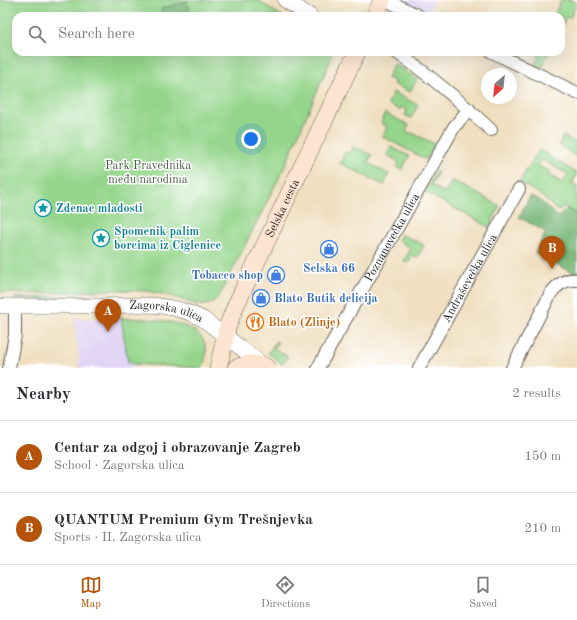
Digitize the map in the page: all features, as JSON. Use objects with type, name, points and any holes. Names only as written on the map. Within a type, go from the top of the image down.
[{"type":"main road","points":[[377,12],[382,0]]},
{"type":"main road","name":"Selska cesta","points":[[218,368],[230,318],[355,56]]},
{"type":"main road","points":[[236,368],[252,363],[267,367]]},
{"type":"street","points":[[284,0],[304,12]]},
{"type":"street","points":[[386,0],[411,12]]},
{"type":"street","points":[[402,56],[433,78],[491,130]]},
{"type":"street","points":[[500,56],[577,93]]},
{"type":"street","name":"Poznanovečka ulica","points":[[318,368],[454,127],[469,109]]},
{"type":"street","name":"Andraševečka ulica","points":[[419,368],[519,189]]},
{"type":"street","points":[[512,368],[554,289],[557,285],[568,280],[577,280]]},
{"type":"street","name":"Zagorska ulica","points":[[0,306],[158,305],[172,307],[193,314],[212,324],[267,367]]},
{"type":"street","points":[[9,368],[15,335],[15,306]]},
{"type":"shaded area","points":[[401,0],[434,0],[428,12],[418,12],[407,8],[402,4]]},
{"type":"shaded area","points":[[140,318],[140,364],[134,365],[134,368],[79,368],[78,346],[74,319]]},
{"type":"green space","name":"Park Pravednika među narodima","points":[[0,0],[257,0],[276,12],[12,12],[12,56],[332,56],[285,166],[221,293],[214,301],[205,305],[198,305],[167,295],[147,291],[117,290],[22,294],[0,292]]},
{"type":"green space","points":[[561,0],[570,0],[577,3],[570,18],[566,17],[565,19],[565,12],[556,12]]},
{"type":"green space","points":[[187,1],[190,12],[162,12],[161,9]]},
{"type":"green space","points":[[539,56],[547,56],[541,70],[534,67]]},
{"type":"green space","points":[[394,64],[417,79],[410,92],[393,84],[394,81],[387,78]]},
{"type":"green space","points":[[393,92],[418,105],[411,118],[405,115],[407,110],[402,107],[400,110],[388,104]]},
{"type":"green space","points":[[385,113],[409,125],[406,132],[414,134],[435,144],[427,160],[383,137],[387,127],[381,123]]},
{"type":"green space","points":[[563,136],[577,143],[577,157],[559,145]]},
{"type":"green space","points":[[353,147],[372,155],[368,163],[389,174],[384,185],[340,163],[345,152],[350,153]]},
{"type":"green space","points":[[391,147],[409,156],[402,170],[397,167],[399,162],[387,155]]},
{"type":"green space","points":[[539,150],[577,173],[572,184],[577,186],[577,214],[563,206],[558,211],[538,193],[519,182]],"holes":[[[541,159],[568,174],[563,183],[548,175],[550,172],[537,165]]]},
{"type":"green space","points":[[436,171],[438,172],[431,185],[445,193],[452,180],[500,206],[489,227],[425,192]]},
{"type":"green space","points":[[530,196],[538,199],[558,217],[567,209],[577,214],[577,275],[535,253],[546,232],[519,217]]},
{"type":"green space","points":[[401,234],[424,245],[417,258],[412,255],[408,263],[404,261],[411,248],[398,240]]},
{"type":"green space","points":[[90,296],[70,301],[14,299],[14,298]]},
{"type":"green space","points":[[121,318],[171,322],[195,331],[202,339],[206,349],[203,368],[134,364],[128,362]]},
{"type":"green space","points":[[276,341],[278,342],[274,348],[288,357],[282,364],[268,353]]},
{"type":"place","name":"Zdenac mladosti","points":[[43,208]]},
{"type":"place","name":"Spomenik palim borcima iz Ciglenice","points":[[101,238]]},
{"type":"place","name":"Selska 66","points":[[329,249]]},
{"type":"place","name":"QUANTUM Premium Gym Trešnjevka","points":[[552,269]]},
{"type":"place","name":"Tobacco shop","points":[[276,275]]},
{"type":"place","name":"Blato Butik delicija","points":[[261,298]]},
{"type":"place","name":"Blato (Zlinje)","points":[[255,322]]},
{"type":"place","name":"Centar za odgoj i obrazovanje Zagreb","points":[[108,332]]}]
